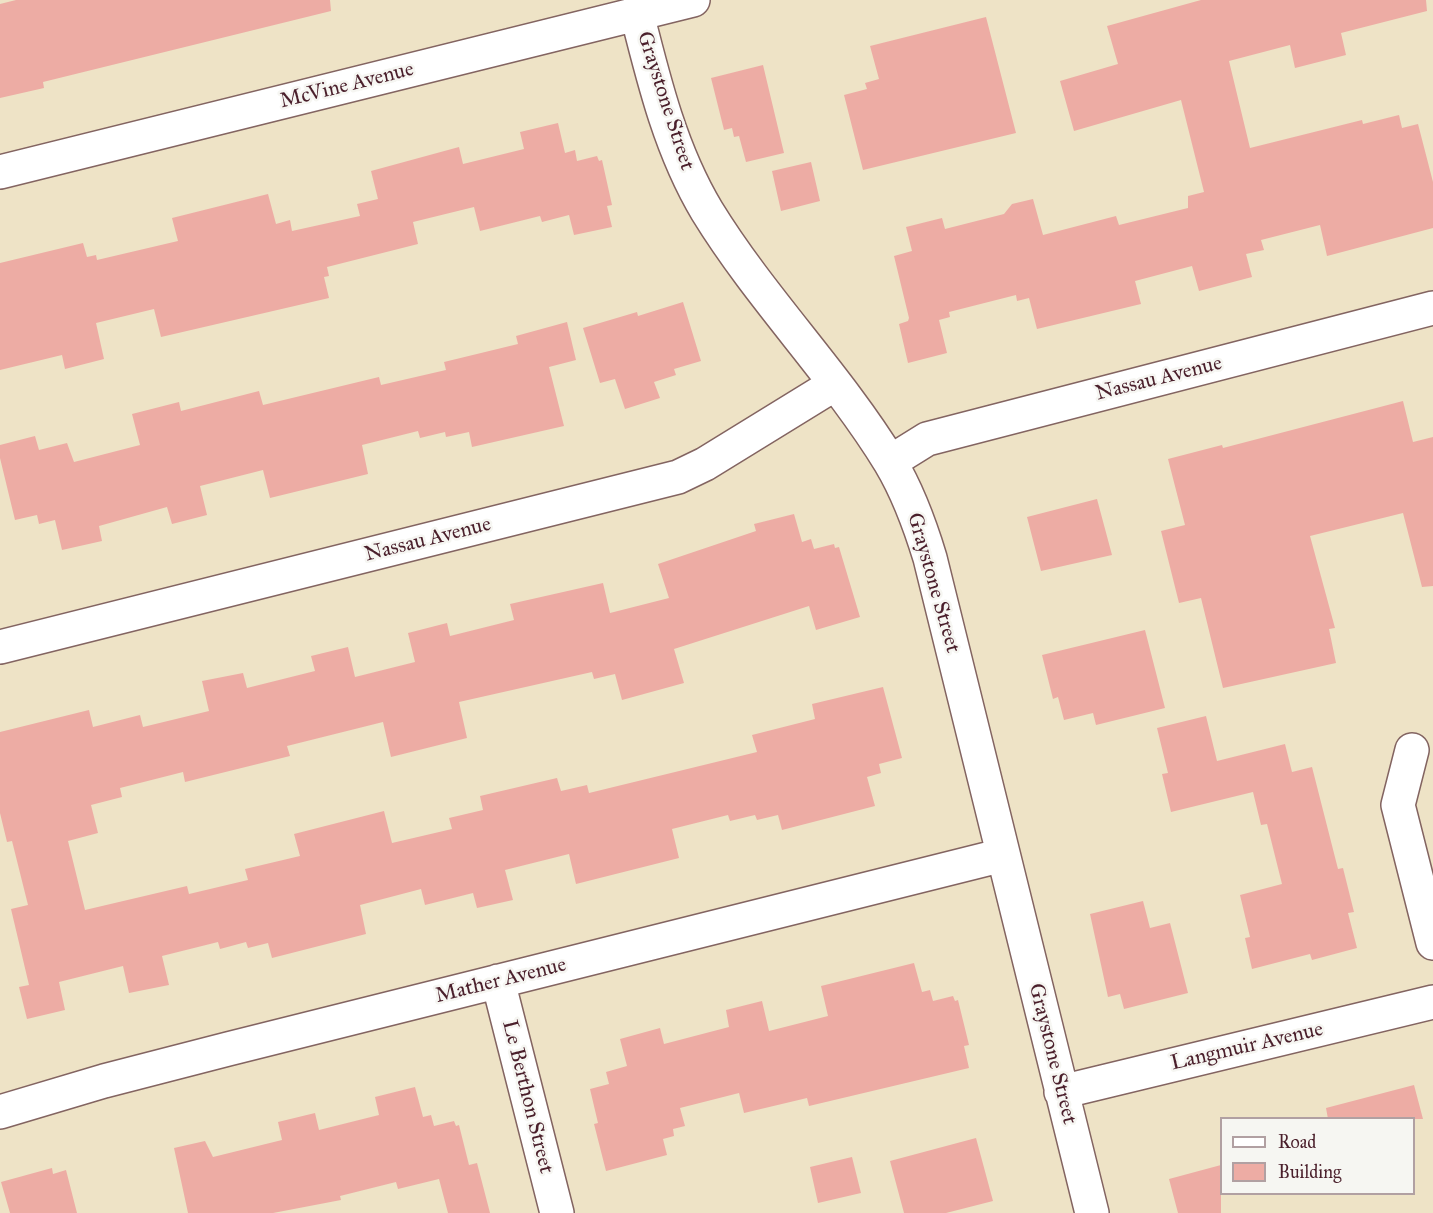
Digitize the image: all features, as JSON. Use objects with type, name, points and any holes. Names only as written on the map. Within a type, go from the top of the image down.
[{"type":"street","name":"McVine Avenue","points":[[0,172],[693,0]]},
{"type":"street","name":"Graystone Street","points":[[637,14],[672,138],[694,189],[729,243],[835,384],[890,462],[906,493],[930,558],[1092,1213]]},
{"type":"street","name":"Nassau Avenue","points":[[890,462],[927,439],[1433,308]]},
{"type":"street","name":"Nassau Avenue","points":[[0,647],[678,477],[705,464],[835,384]]},
{"type":"street","points":[[1412,750],[1398,805],[1433,943]]},
{"type":"street","name":"Mather Avenue","points":[[0,1112],[104,1081],[1003,855]]},
{"type":"street","name":"Le Berthon Street","points":[[498,981],[557,1213]]},
{"type":"street","name":"Langmuir Avenue","points":[[1061,1092],[1433,1002]]},
{"type":"building","points":[[16,0],[330,0],[331,11],[43,82],[44,88],[0,98],[0,4]]},
{"type":"building","points":[[1201,0],[1426,0],[1427,11],[1341,33],[1346,55],[1295,68],[1290,45],[1229,61],[1250,148],[1362,120],[1363,124],[1399,115],[1402,128],[1418,124],[1433,182],[1433,228],[1327,256],[1320,225],[1261,240],[1264,250],[1246,254],[1252,277],[1199,291],[1192,266],[1135,281],[1141,304],[1037,329],[1029,298],[1017,301],[1016,295],[949,312],[950,317],[939,320],[947,353],[908,363],[899,324],[908,321],[909,318],[894,256],[912,251],[906,227],[942,218],[945,229],[1004,214],[1012,204],[1033,199],[1043,235],[1116,216],[1119,225],[1188,208],[1188,196],[1204,192],[1181,100],[1074,131],[1060,81],[1118,64],[1107,26]]},
{"type":"building","points":[[986,17],[1016,133],[863,170],[844,95],[867,89],[865,83],[879,79],[870,46]]},
{"type":"building","points":[[763,65],[784,153],[746,162],[739,136],[734,137],[732,128],[724,130],[711,78]]},
{"type":"building","points":[[558,123],[565,153],[575,150],[577,161],[597,156],[599,161],[602,160],[612,205],[607,206],[612,227],[574,235],[569,215],[542,222],[540,216],[480,231],[474,207],[413,222],[418,244],[327,267],[329,276],[324,277],[329,298],[161,337],[154,309],[96,323],[104,359],[65,369],[62,355],[0,370],[0,263],[83,243],[87,257],[96,255],[97,260],[178,241],[172,218],[268,194],[276,224],[290,220],[292,231],[360,216],[357,204],[378,199],[371,171],[459,147],[463,164],[524,149],[520,132]]},
{"type":"building","points":[[811,162],[820,201],[781,211],[772,171]]},
{"type":"building","points":[[683,302],[701,361],[674,369],[676,375],[654,382],[660,398],[625,409],[615,379],[600,383],[583,328],[637,312],[638,316]]},
{"type":"building","points":[[567,322],[576,360],[549,367],[564,426],[472,447],[469,432],[446,437],[445,432],[420,438],[418,431],[362,445],[368,474],[270,498],[263,470],[200,486],[207,515],[172,524],[167,507],[99,526],[102,541],[62,550],[55,520],[39,524],[37,515],[15,520],[0,458],[0,445],[35,436],[39,450],[67,443],[74,462],[140,445],[132,414],[179,402],[181,411],[259,391],[263,405],[379,377],[381,385],[446,370],[444,362],[518,344],[516,336]]},
{"type":"building","points":[[1403,401],[1413,442],[1433,437],[1433,586],[1422,587],[1403,513],[1310,536],[1335,628],[1329,629],[1336,663],[1223,688],[1201,598],[1179,603],[1161,531],[1185,525],[1168,459],[1222,445],[1223,448]]},
{"type":"building","points":[[1097,499],[1112,555],[1041,571],[1027,517]]},
{"type":"building","points":[[794,514],[802,542],[811,539],[814,549],[834,544],[835,548],[839,547],[860,617],[816,630],[809,606],[674,649],[684,683],[622,700],[615,674],[594,679],[592,672],[459,702],[467,738],[391,757],[383,722],[287,746],[290,756],[185,782],[183,772],[120,788],[122,797],[91,805],[98,833],[68,841],[85,910],[187,886],[189,894],[248,880],[245,869],[300,856],[294,834],[384,811],[392,843],[452,829],[449,818],[483,810],[480,796],[557,778],[561,791],[587,785],[589,793],[757,752],[752,735],[815,719],[812,704],[883,687],[902,758],[879,764],[881,773],[867,777],[875,806],[782,830],[778,815],[757,820],[755,815],[730,821],[728,815],[672,829],[679,858],[576,884],[569,854],[505,870],[513,900],[477,908],[473,893],[425,905],[421,889],[360,905],[366,934],[272,958],[268,943],[248,948],[246,942],[220,949],[218,942],[162,956],[169,985],[129,993],[123,966],[59,982],[65,1010],[27,1019],[19,987],[29,985],[11,909],[28,905],[12,841],[7,842],[0,813],[0,732],[89,710],[93,727],[140,715],[143,727],[209,711],[202,681],[243,673],[247,688],[315,671],[311,656],[348,647],[355,677],[415,662],[408,633],[447,623],[450,636],[514,620],[510,604],[603,583],[610,613],[669,598],[658,564],[756,531],[754,524]]},
{"type":"building","points":[[1145,630],[1165,708],[1096,725],[1093,713],[1064,720],[1058,697],[1053,699],[1042,655]]},
{"type":"building","points":[[1206,716],[1217,761],[1285,744],[1292,772],[1312,767],[1338,869],[1343,868],[1354,912],[1348,913],[1357,948],[1312,960],[1310,954],[1252,969],[1245,938],[1250,937],[1240,895],[1282,884],[1267,824],[1261,825],[1253,792],[1171,812],[1162,774],[1168,773],[1157,728]]},
{"type":"building","points":[[1143,901],[1150,928],[1170,923],[1188,993],[1124,1009],[1120,994],[1108,997],[1090,914]]},
{"type":"building","points":[[914,963],[922,992],[930,990],[933,1001],[953,996],[955,1001],[958,1000],[969,1045],[964,1046],[969,1068],[809,1106],[807,1098],[744,1113],[739,1093],[680,1108],[685,1126],[673,1129],[674,1136],[663,1139],[667,1155],[606,1171],[594,1124],[598,1123],[590,1089],[609,1084],[606,1072],[627,1066],[620,1039],[660,1028],[664,1044],[729,1027],[726,1010],[762,1001],[769,1031],[828,1016],[821,986]]},
{"type":"building","points":[[1414,1085],[1423,1119],[1415,1119],[1415,1117],[1328,1117],[1326,1108]]},
{"type":"building","points":[[415,1087],[423,1117],[431,1115],[434,1126],[454,1121],[456,1126],[459,1125],[469,1165],[477,1163],[490,1213],[448,1213],[439,1179],[398,1189],[396,1182],[340,1196],[341,1200],[273,1213],[188,1213],[174,1148],[205,1141],[213,1157],[282,1140],[278,1122],[315,1113],[319,1130],[379,1115],[375,1097]]},
{"type":"building","points":[[976,1138],[993,1201],[946,1213],[904,1213],[890,1161]]},
{"type":"building","points":[[852,1157],[861,1193],[818,1203],[810,1167]]},
{"type":"building","points":[[1220,1165],[1221,1213],[1178,1213],[1169,1179]]},
{"type":"building","points":[[52,1168],[53,1174],[66,1170],[77,1213],[10,1213],[1,1182]]}]
